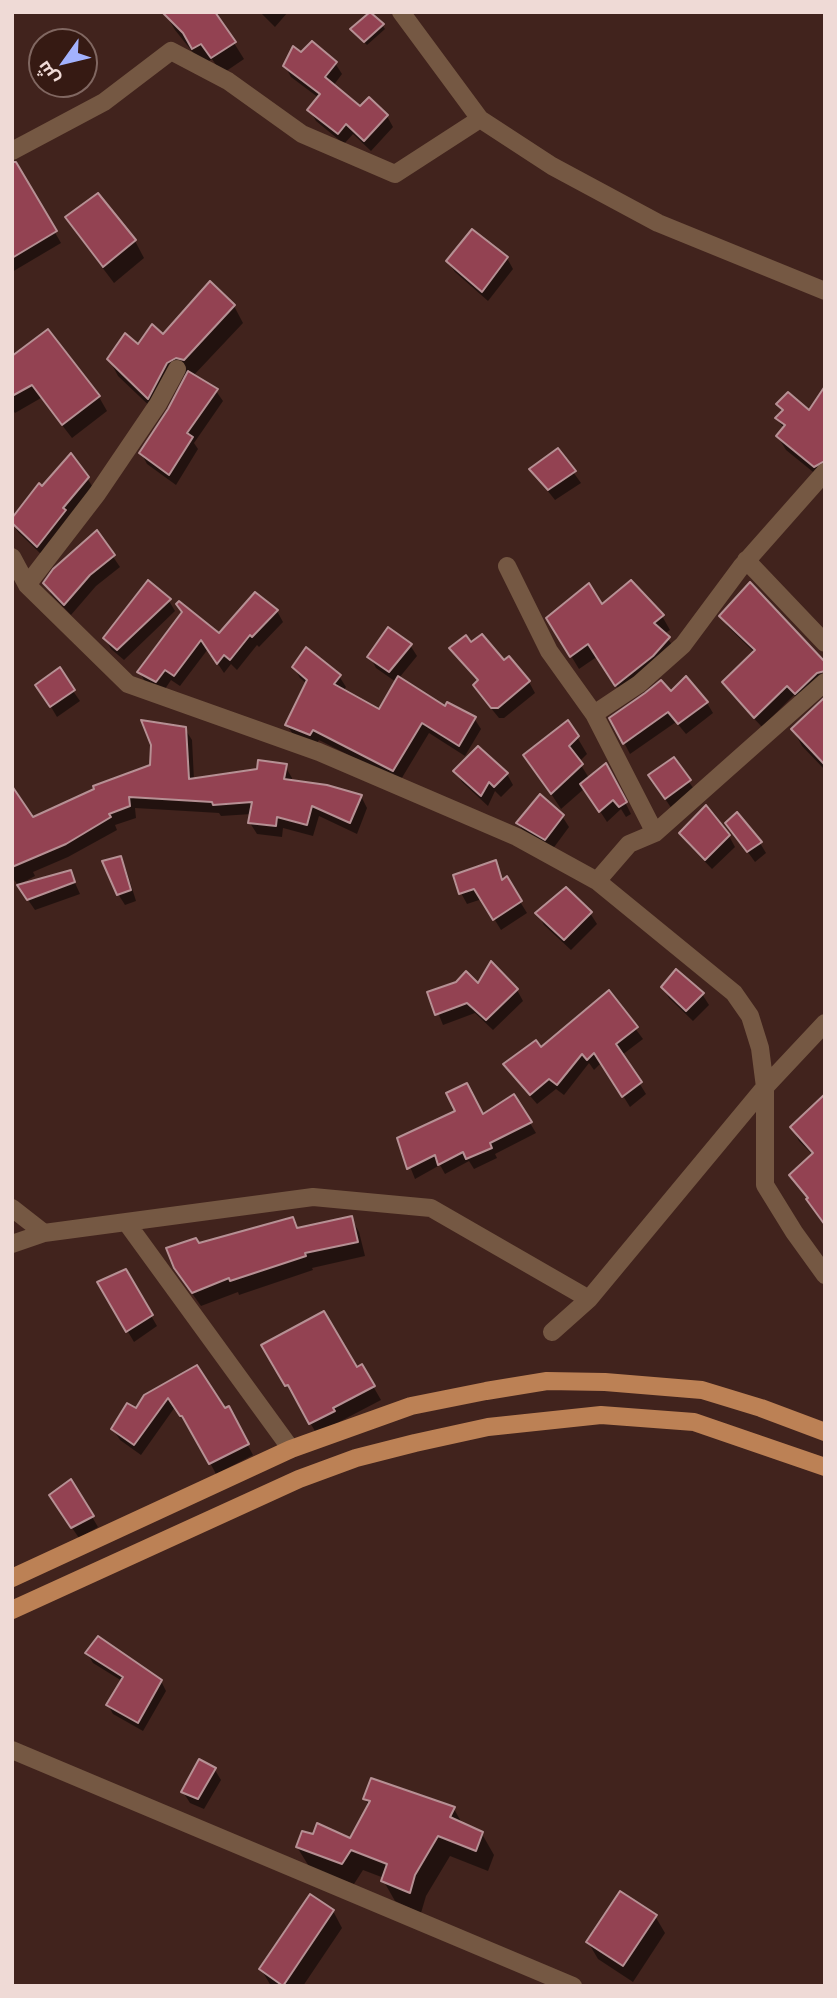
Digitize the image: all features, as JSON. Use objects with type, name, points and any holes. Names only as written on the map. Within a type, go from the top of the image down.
[{"type":"main road","points":[[12,1578],[291,1449],[411,1406],[547,1381],[605,1382],[702,1391],[761,1408],[825,1432]]},
{"type":"main road","points":[[12,1610],[299,1479],[356,1458],[488,1427],[601,1415],[694,1422],[825,1467]]},
{"type":"street","points":[[401,12],[480,119],[552,166],[658,223],[825,291]]},
{"type":"street","points":[[12,151],[104,102],[170,51],[228,81],[302,134],[395,174],[480,119]]},
{"type":"street","points":[[27,585],[97,494],[158,404],[177,369]]},
{"type":"street","points":[[594,714],[639,684],[683,645],[747,561],[825,472]]},
{"type":"street","points":[[12,557],[27,585],[128,684],[319,752],[517,837],[597,881],[734,993],[750,1016],[760,1048],[765,1087],[765,1185],[825,1275]]},
{"type":"street","points":[[747,561],[825,643]]},
{"type":"street","points":[[507,566],[549,651],[594,714],[655,833]]},
{"type":"street","points":[[597,881],[629,844],[655,833],[825,682]]},
{"type":"street","points":[[552,1332],[589,1299],[765,1087],[825,1023]]},
{"type":"street","points":[[12,1244],[44,1233],[313,1197],[431,1208],[589,1299]]},
{"type":"street","points":[[12,1208],[44,1233]]},
{"type":"street","points":[[126,1223],[291,1449]]},
{"type":"street","points":[[12,1750],[573,1986]]},
{"type":"building","points":[[162,12],[215,12],[236,42],[211,58],[201,44],[192,49],[183,33]]},
{"type":"building","points":[[370,12],[384,24],[364,42],[350,29]]},
{"type":"building","points":[[312,41],[337,62],[325,77],[360,106],[369,97],[388,115],[364,141],[346,124],[338,134],[307,110],[320,94],[283,66],[293,46],[301,52]]},
{"type":"building","points":[[12,162],[16,162],[57,231],[12,258]]},
{"type":"building","points":[[98,193],[136,240],[103,267],[65,217]]},
{"type":"building","points":[[472,229],[508,257],[482,292],[446,261]]},
{"type":"building","points":[[210,281],[235,305],[184,360],[176,358],[167,363],[148,399],[107,359],[125,333],[138,344],[152,324],[163,334]]},
{"type":"building","points":[[48,329],[100,396],[62,425],[32,385],[12,396],[12,356]]},
{"type":"building","points":[[188,371],[218,389],[187,433],[193,437],[169,475],[139,453],[168,409]]},
{"type":"building","points":[[825,386],[825,461],[814,467],[776,436],[785,425],[775,418],[783,410],[776,404],[788,392],[809,410]]},
{"type":"building","points":[[558,448],[576,471],[548,490],[529,469]]},
{"type":"building","points":[[71,453],[89,477],[63,508],[66,510],[37,547],[12,523],[12,518],[39,483],[42,486]]},
{"type":"building","points":[[97,530],[115,555],[90,575],[64,605],[43,583],[53,569]]},
{"type":"building","points":[[148,580],[171,599],[117,650],[103,638]]},
{"type":"building","points":[[631,580],[664,615],[654,623],[670,637],[653,656],[615,686],[588,644],[570,657],[546,618],[589,583],[602,604]]},
{"type":"building","points":[[750,582],[825,662],[825,671],[817,673],[795,694],[787,686],[754,718],[722,682],[755,650],[719,616]]},
{"type":"building","points":[[255,592],[278,610],[252,637],[250,635],[230,660],[224,655],[217,664],[201,640],[174,676],[165,670],[156,682],[137,672],[182,612],[176,604],[179,601],[219,633]]},
{"type":"building","points":[[388,627],[412,644],[389,672],[367,657]]},
{"type":"building","points":[[482,634],[504,660],[509,656],[530,681],[498,708],[491,708],[473,685],[478,680],[449,648],[466,635],[471,642]]},
{"type":"building","points":[[306,647],[341,675],[334,684],[379,709],[398,676],[445,706],[447,702],[476,717],[459,746],[422,723],[393,771],[313,730],[310,735],[285,725],[307,680],[292,667]]},
{"type":"building","points":[[60,667],[75,690],[50,707],[35,685]]},
{"type":"building","points":[[686,676],[708,702],[678,724],[668,712],[623,744],[609,718],[661,680],[671,691]]},
{"type":"building","points":[[825,697],[825,765],[791,729]]},
{"type":"building","points":[[141,720],[186,727],[189,779],[257,769],[258,760],[287,764],[284,779],[327,785],[362,795],[350,823],[312,806],[307,825],[277,817],[276,826],[248,823],[252,802],[213,805],[212,802],[129,797],[130,806],[109,814],[111,817],[66,844],[12,867],[12,786],[33,817],[94,789],[93,786],[150,765],[151,745]]},
{"type":"building","points":[[568,720],[579,736],[569,746],[583,764],[551,794],[523,755]]},
{"type":"building","points":[[478,746],[508,773],[494,787],[489,782],[481,796],[453,771]]},
{"type":"building","points":[[674,757],[691,780],[665,799],[648,775]]},
{"type":"building","points":[[606,763],[627,802],[619,807],[613,800],[599,812],[580,784]]},
{"type":"building","points":[[540,794],[564,815],[545,840],[516,823]]},
{"type":"building","points":[[706,805],[730,835],[705,860],[679,833]]},
{"type":"building","points":[[737,812],[762,842],[747,852],[725,823]]},
{"type":"building","points":[[121,856],[131,890],[117,895],[102,861]]},
{"type":"building","points":[[496,860],[502,880],[507,876],[522,901],[493,920],[474,889],[459,894],[453,875]]},
{"type":"building","points":[[71,870],[75,882],[27,900],[17,885]]},
{"type":"building","points":[[566,887],[592,912],[564,940],[535,913]]},
{"type":"building","points":[[491,961],[518,989],[486,1020],[467,1003],[435,1015],[427,992],[456,982],[466,971],[478,983]]},
{"type":"building","points":[[676,969],[704,993],[686,1011],[661,987]]},
{"type":"building","points":[[609,990],[638,1027],[616,1044],[642,1082],[622,1097],[594,1053],[587,1060],[582,1054],[557,1085],[549,1079],[530,1095],[503,1064],[536,1040],[541,1047]]},
{"type":"building","points":[[467,1083],[483,1114],[514,1094],[532,1122],[490,1143],[492,1148],[466,1159],[463,1152],[438,1165],[435,1155],[407,1169],[397,1138],[455,1111],[446,1093]]},
{"type":"building","points":[[825,1094],[825,1225],[789,1175],[813,1153],[790,1127]]},
{"type":"building","points":[[352,1216],[358,1242],[305,1253],[306,1256],[230,1281],[229,1278],[192,1293],[174,1268],[166,1248],[196,1238],[199,1243],[293,1217],[297,1228]]},
{"type":"building","points":[[126,1269],[153,1315],[126,1332],[97,1282]]},
{"type":"building","points":[[324,1311],[357,1367],[362,1364],[375,1386],[309,1424],[288,1385],[285,1386],[261,1345]]},
{"type":"building","points":[[197,1365],[225,1408],[229,1406],[249,1444],[209,1464],[182,1416],[168,1398],[134,1445],[111,1429],[127,1403],[136,1408],[144,1395]]},
{"type":"building","points":[[71,1479],[94,1516],[71,1528],[49,1495]]},
{"type":"building","points":[[98,1636],[162,1680],[138,1723],[106,1705],[123,1677],[85,1653]]},
{"type":"building","points":[[199,1759],[216,1768],[198,1799],[181,1792]]},
{"type":"building","points":[[371,1778],[455,1807],[450,1817],[483,1832],[476,1851],[438,1836],[415,1875],[410,1893],[381,1881],[387,1864],[351,1850],[342,1864],[296,1847],[302,1831],[313,1834],[317,1823],[350,1838],[370,1801],[363,1799]]},
{"type":"building","points":[[620,1891],[657,1915],[623,1966],[586,1942]]},
{"type":"building","points":[[310,1894],[334,1910],[283,1986],[259,1969]]}]
